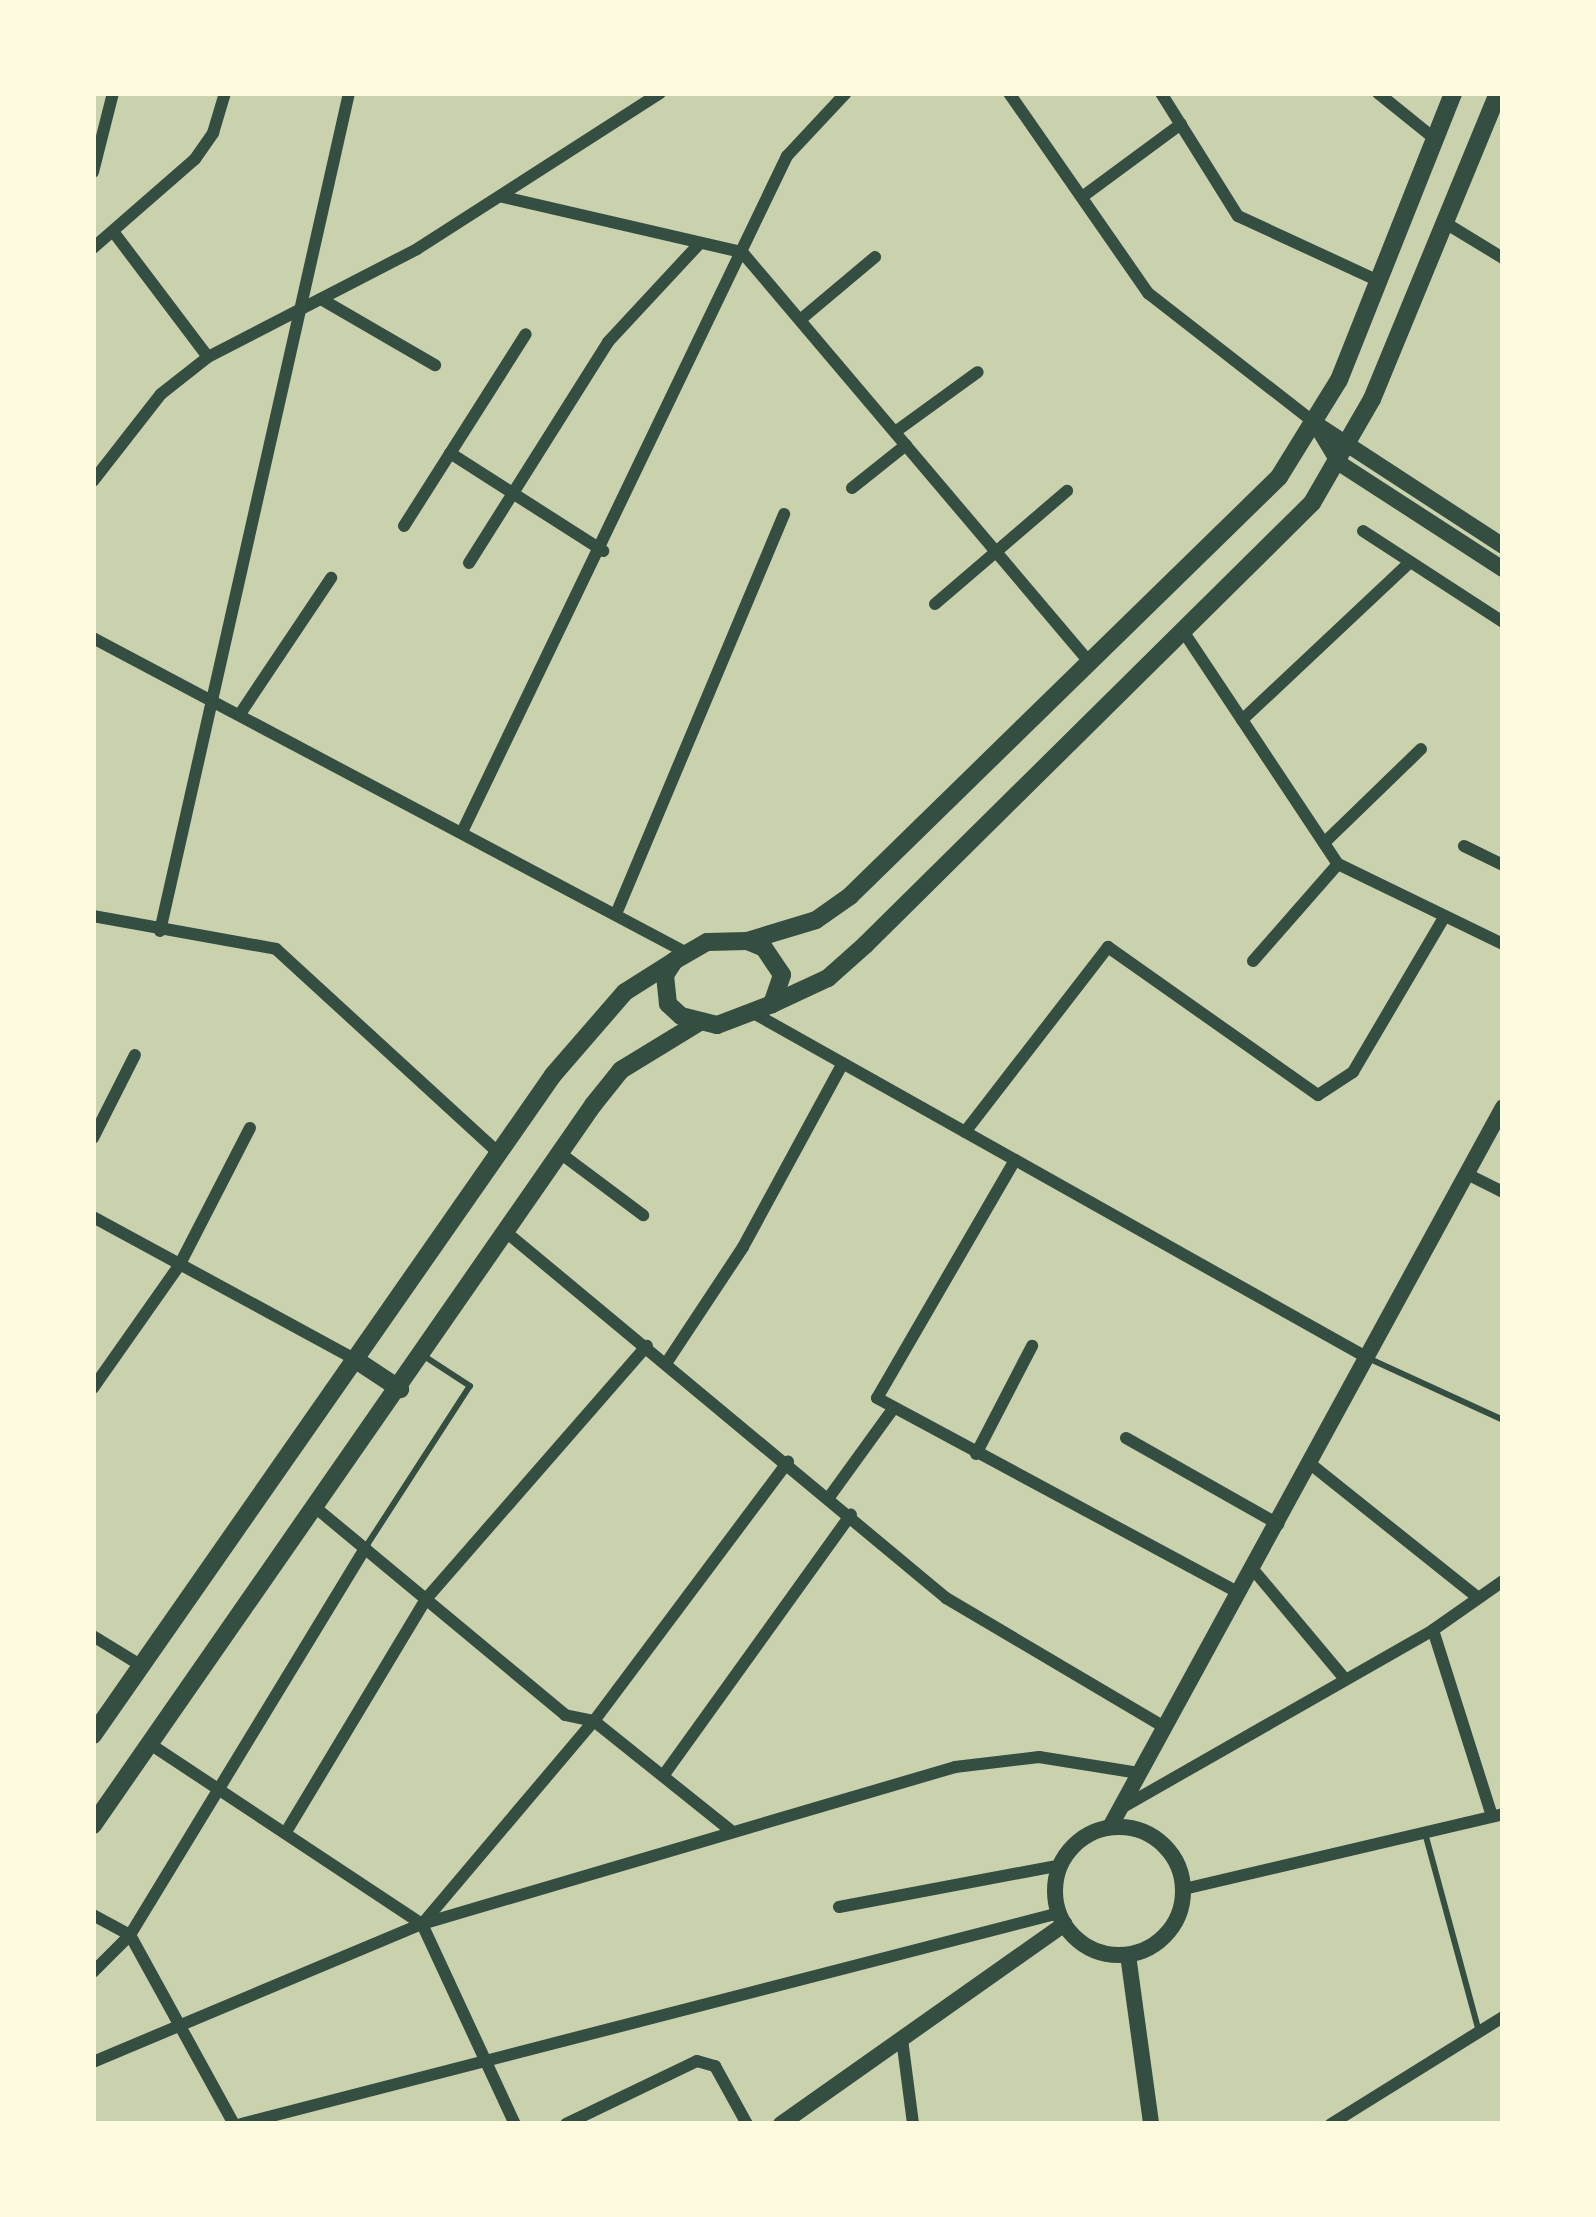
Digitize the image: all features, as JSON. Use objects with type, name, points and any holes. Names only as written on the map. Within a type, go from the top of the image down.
[{"type":"main road","points":[[93,1735],[592,1026],[706,942],[747,941],[815,920],[850,896],[1248,512],[1315,424],[1381,282],[1453,93]]},
{"type":"main road","points":[[93,1825],[621,1070],[698,1023],[764,1009],[828,978],[1299,519],[1351,443],[1498,94]]},
{"type":"main road","points":[[1315,424],[1351,443],[1503,546]]},
{"type":"main road","points":[[1315,424],[1339,463],[1503,569]]},
{"type":"main road","points":[[747,941],[764,948],[782,975],[764,1009]]},
{"type":"main road","points":[[680,957],[665,975],[668,1004],[698,1023]]},
{"type":"main road","points":[[1110,1827],[1161,1841],[1184,1889],[1162,1940],[1128,1955],[1092,1949],[1061,1918],[1061,1865],[1076,1843],[1110,1827],[1251,1567],[1313,1466],[1366,1358],[1503,1107]]},
{"type":"main road","points":[[356,1360],[400,1389]]},
{"type":"main road","points":[[788,2122],[1061,1918]]},
{"type":"main road","points":[[1128,1955],[1150,2124]]},
{"type":"street","points":[[93,172],[113,93]]},
{"type":"street","points":[[93,248],[115,234],[195,159],[213,133],[225,93]]},
{"type":"street","points":[[160,931],[208,698],[349,93]]},
{"type":"street","points":[[93,481],[161,394],[208,357],[503,197],[660,93]]},
{"type":"street","points":[[463,830],[603,550],[787,156],[847,93]]},
{"type":"street","points":[[1009,93],[1148,293],[1315,424]]},
{"type":"street","points":[[1161,93],[1238,216],[1381,282]]},
{"type":"street","points":[[1378,93],[1436,139]]},
{"type":"street","points":[[1082,197],[1180,124]]},
{"type":"street","points":[[503,197],[742,252],[1092,664]]},
{"type":"street","points":[[1447,224],[1503,258]]},
{"type":"street","points":[[115,234],[208,357]]},
{"type":"street","points":[[469,563],[510,491],[608,342],[699,244]]},
{"type":"street","points":[[800,320],[874,257]]},
{"type":"street","points":[[321,299],[435,365]]},
{"type":"street","points":[[404,526],[526,334]]},
{"type":"street","points":[[895,432],[978,372]]},
{"type":"street","points":[[852,488],[906,445]]},
{"type":"street","points":[[450,453],[603,550]]},
{"type":"street","points":[[934,604],[1067,491]]},
{"type":"street","points":[[616,914],[784,514]]},
{"type":"street","points":[[1363,531],[1503,622]]},
{"type":"street","points":[[1242,720],[1409,563]]},
{"type":"street","points":[[240,714],[331,578]]},
{"type":"street","points":[[1185,634],[1338,865],[1503,944]]},
{"type":"street","points":[[93,638],[463,830],[616,914],[680,957]]},
{"type":"street","points":[[1324,843],[1421,749]]},
{"type":"street","points":[[1464,845],[1503,865]]},
{"type":"street","points":[[1252,962],[1338,865]]},
{"type":"street","points":[[93,916],[276,949],[499,1153]]},
{"type":"street","points":[[965,1132],[1108,947],[1318,1095],[1353,1072],[1445,916]]},
{"type":"street","points":[[764,1009],[843,1063],[1366,1358]]},
{"type":"street","points":[[93,1138],[135,1055]]},
{"type":"street","points":[[667,1362],[743,1247],[843,1063]]},
{"type":"street","points":[[93,1388],[180,1264],[250,1128]]},
{"type":"street","points":[[560,1153],[643,1215]]},
{"type":"street","points":[[1015,1160],[877,1387],[877,1398],[1238,1592]]},
{"type":"street","points":[[1466,1174],[1503,1192]]},
{"type":"street","points":[[93,1217],[356,1360]]},
{"type":"street","points":[[506,1232],[830,1496],[946,1598],[1164,1727]]},
{"type":"street","points":[[286,1832],[426,1599],[647,1346]]},
{"type":"street","points":[[976,1454],[1032,1346]]},
{"type":"street","points":[[830,1496],[893,1409]]},
{"type":"street","points":[[1126,1438],[1278,1524]]},
{"type":"street","points":[[422,1924],[594,1721],[788,1462]]},
{"type":"street","points":[[1313,1466],[1477,1597]]},
{"type":"street","points":[[316,1508],[565,1715],[594,1721],[730,1830]]},
{"type":"street","points":[[663,1776],[850,1514]]},
{"type":"street","points":[[93,1972],[130,1935],[364,1548]]},
{"type":"street","points":[[1251,1567],[1344,1678]]},
{"type":"street","points":[[1120,1808],[1433,1630],[1503,1581]]},
{"type":"street","points":[[1184,1889],[1498,1815],[1433,1630]]},
{"type":"street","points":[[93,1636],[142,1666]]},
{"type":"street","points":[[150,1744],[422,1924],[515,2124]]},
{"type":"street","points":[[93,2062],[422,1924],[956,1767],[1039,1757],[1139,1773]]},
{"type":"street","points":[[839,1907],[1061,1865]]},
{"type":"street","points":[[93,1916],[130,1935],[238,2124],[1061,1918]]},
{"type":"street","points":[[1333,2123],[1503,2017]]},
{"type":"street","points":[[902,2038],[913,2124]]},
{"type":"street","points":[[566,2124],[697,2060],[715,2066],[747,2124]]},
{"type":"lane","points":[[364,1548],[470,1386],[424,1356]]},
{"type":"lane","points":[[1366,1358],[1503,1420]]},
{"type":"lane","points":[[1424,1832],[1479,2032]]},
{"type":"green space","points":[[93,93],[1503,93],[1503,2124],[93,2124]]}]
